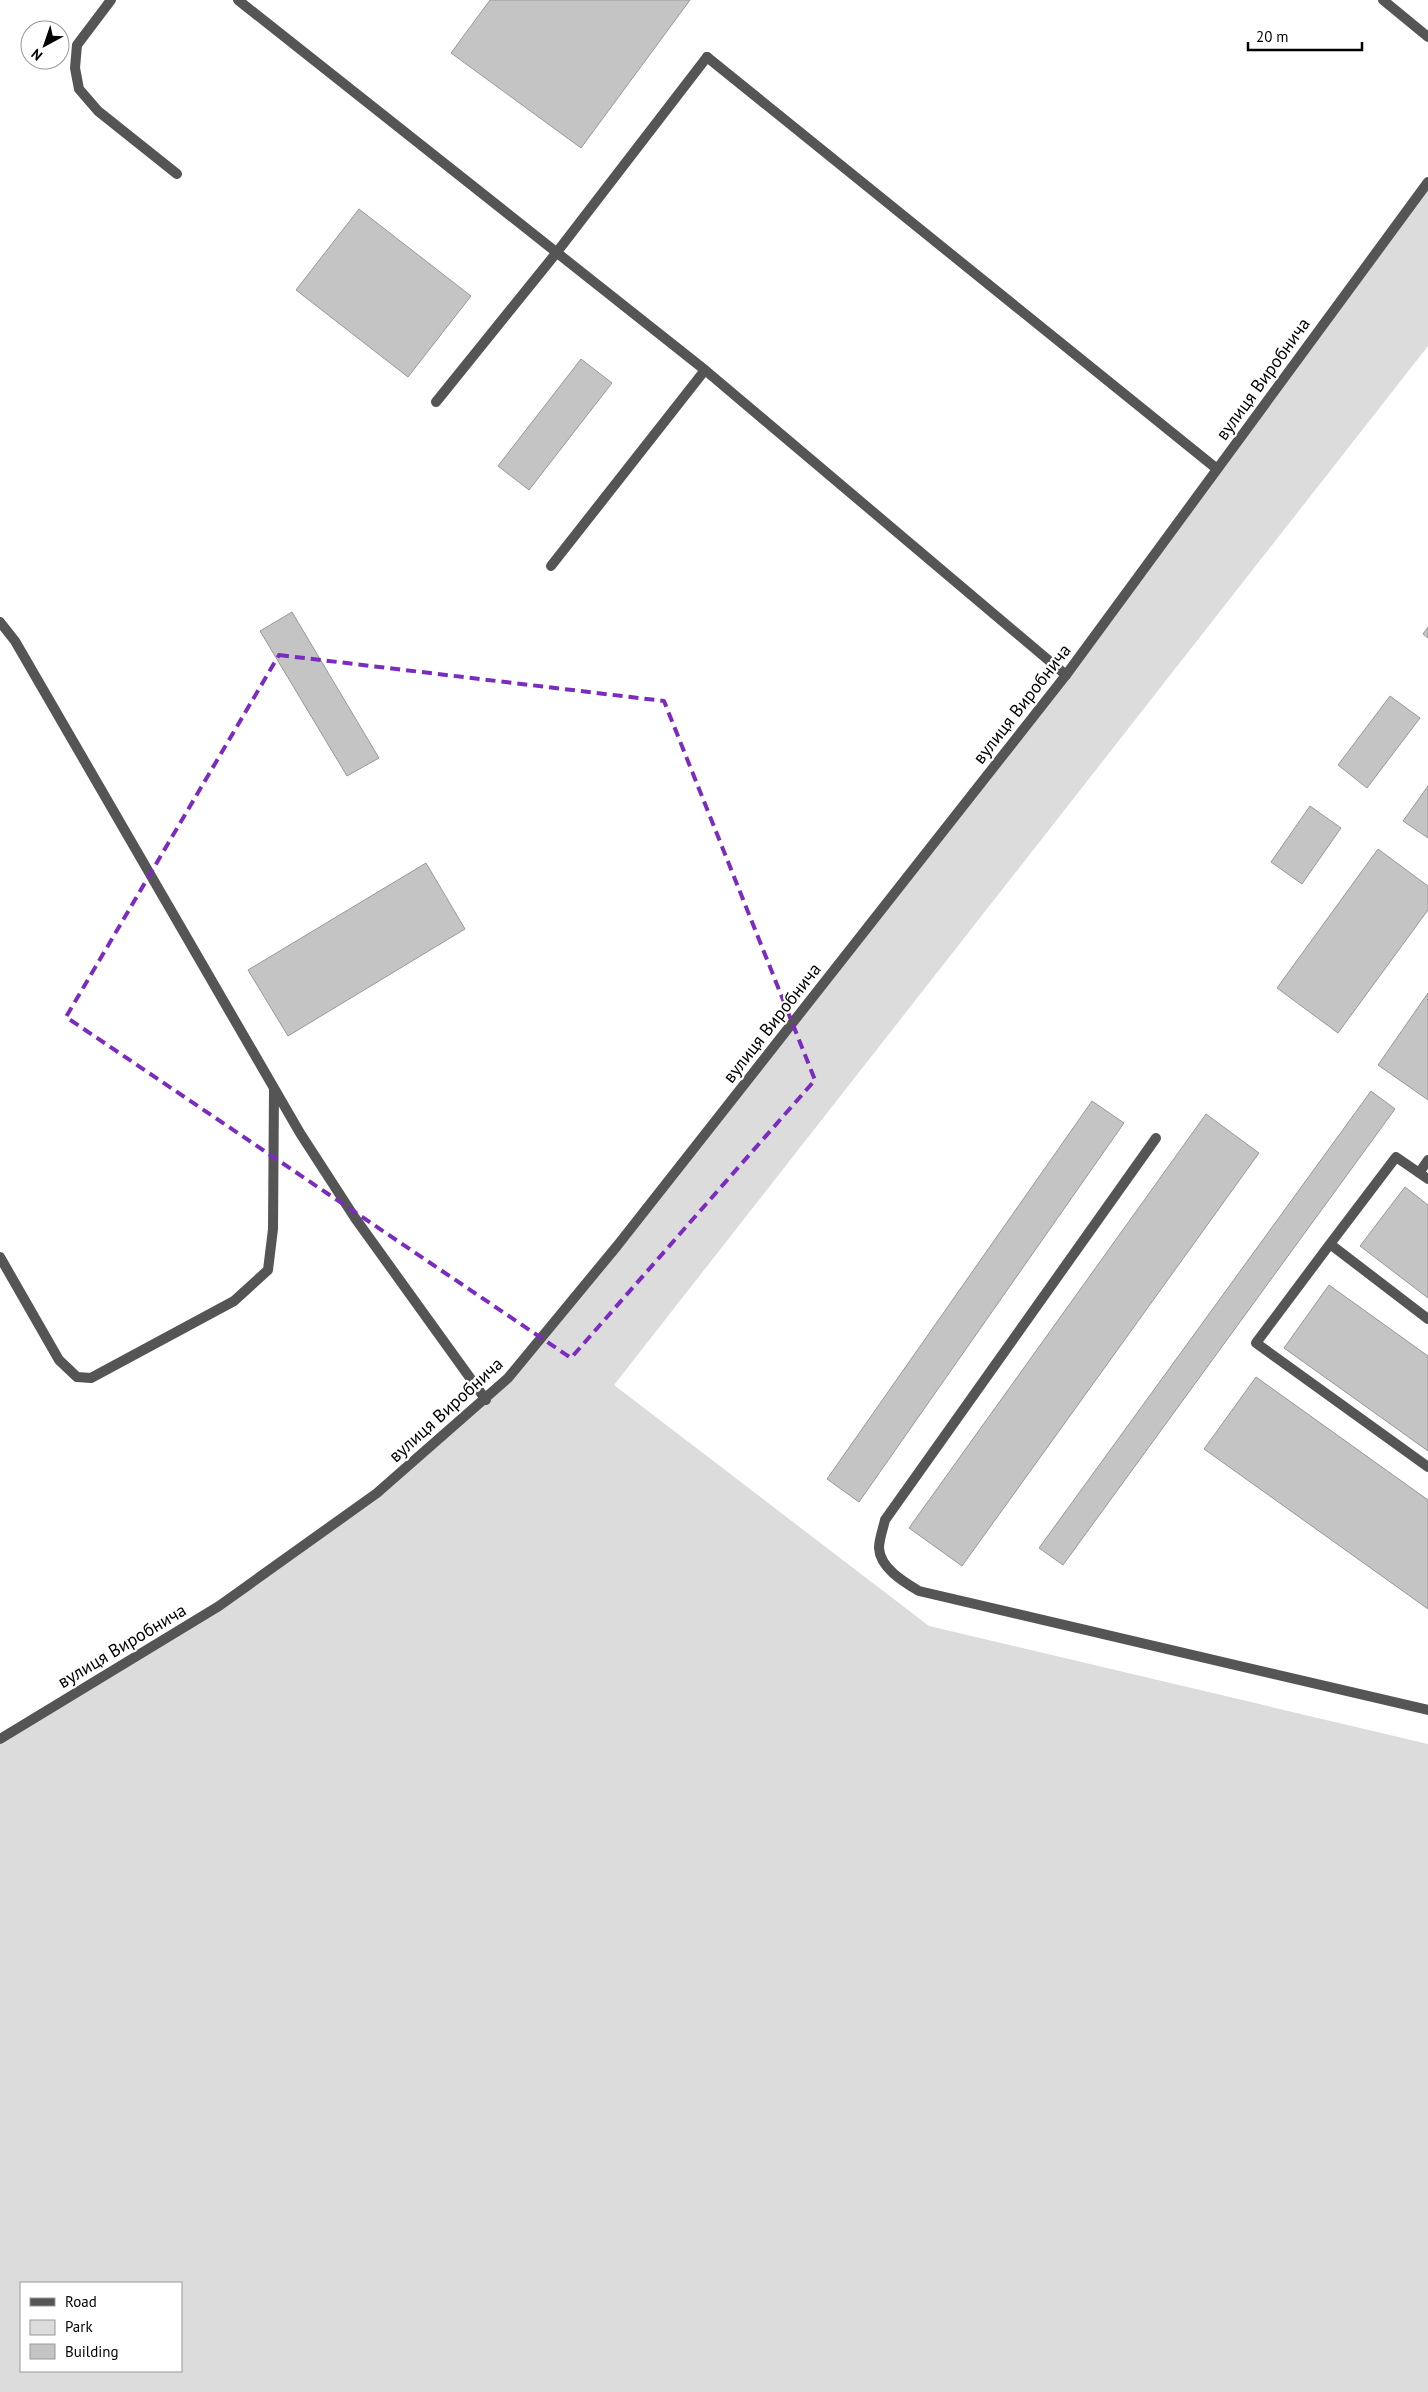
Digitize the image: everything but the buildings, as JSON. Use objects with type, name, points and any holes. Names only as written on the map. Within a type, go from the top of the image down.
[{"type":"street","points":[[111,0],[77,45],[75,68],[79,89],[98,111],[177,174]]},
{"type":"street","points":[[238,0],[705,370],[1066,675]]},
{"type":"street","points":[[1383,0],[1428,38]]},
{"type":"street","points":[[436,402],[557,252],[707,57],[1217,469]]},
{"type":"street","name":"вулиця Виробнича","points":[[0,1738],[219,1606],[377,1493],[486,1400],[508,1378],[617,1246],[1066,675],[1428,182]]},
{"type":"street","points":[[552,566],[705,370]]},
{"type":"street","points":[[0,622],[15,641],[274,1088],[355,1218],[486,1400]]},
{"type":"street","points":[[0,1257],[59,1360],[76,1377],[91,1378],[234,1301],[268,1270],[274,1229],[274,1088]]},
{"type":"street","points":[[1156,1138],[885,1520],[879,1549],[885,1562],[896,1577],[919,1591],[1428,1710]]},
{"type":"street","points":[[1428,1179],[1396,1157],[1256,1343],[1428,1467]]},
{"type":"street","points":[[1419,1173],[1428,1160]]},
{"type":"street","points":[[1330,1244],[1428,1319]]},
{"type":"highlighted area","points":[[279,655],[664,701],[815,1080],[571,1358],[66,1017]]},
{"type":"green space","points":[[1428,182],[1428,346],[614,1385],[929,1626],[1428,1744],[1428,2392],[0,2392],[0,1739],[219,1606],[377,1493],[508,1378],[1066,675]]}]
